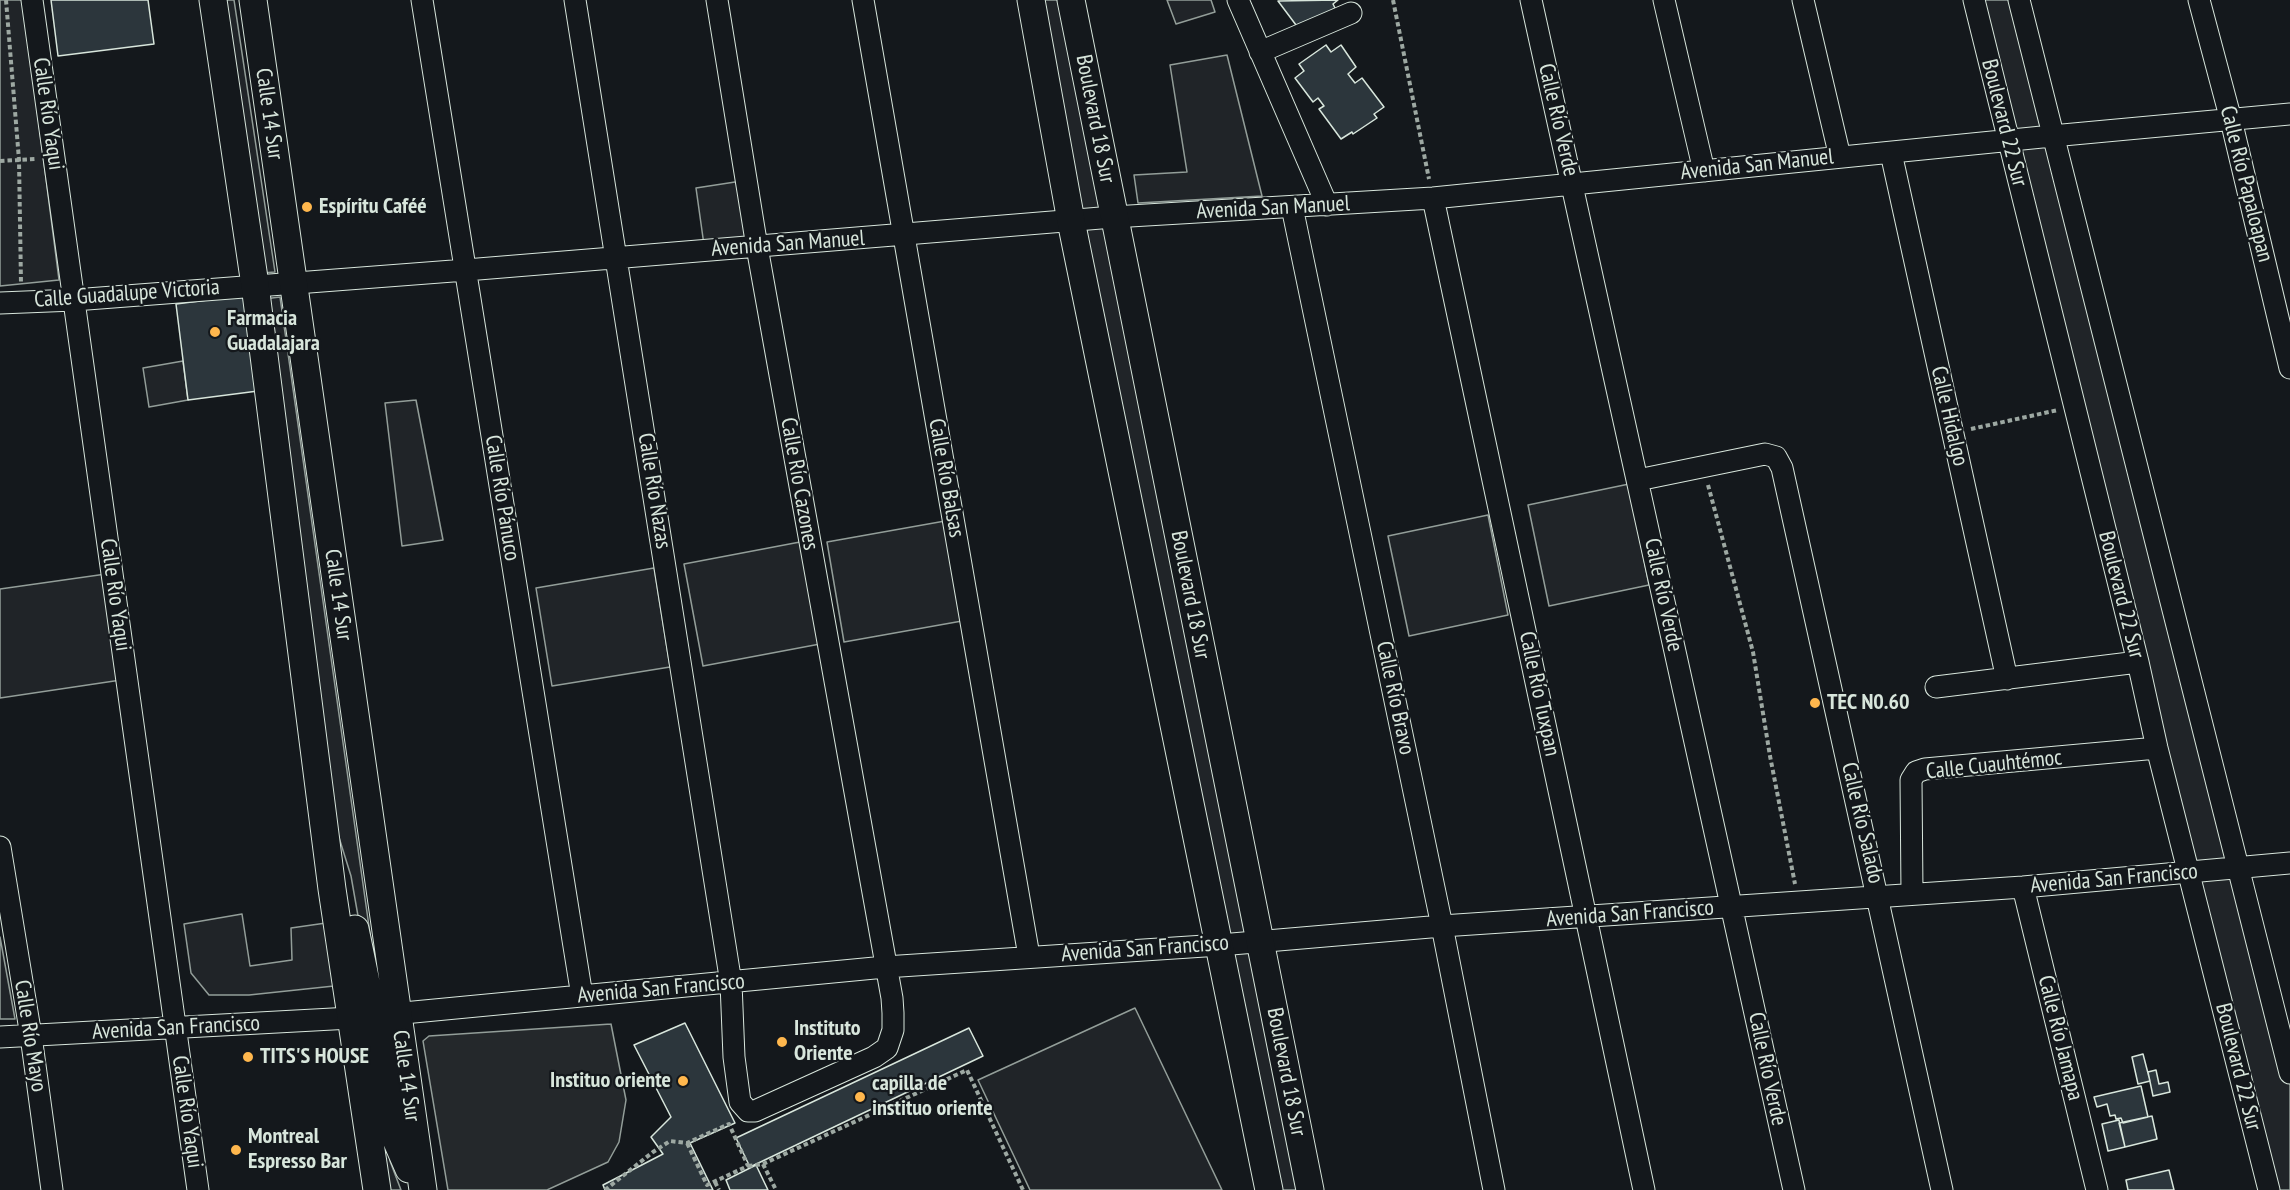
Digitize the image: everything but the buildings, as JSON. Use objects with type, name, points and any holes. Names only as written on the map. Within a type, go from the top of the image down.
[{"type":"main road","name":"Calle 14 Sur","points":[[213,0],[255,285],[332,889],[374,1016],[423,1190]]},
{"type":"main road","name":"Calle 14 Sur","points":[[252,0],[293,283],[374,1016],[378,1190]]},
{"type":"main road","name":"Boulevard 18 Sur","points":[[1031,0],[1071,221],[1269,1190]]},
{"type":"main road","name":"Boulevard 18 Sur","points":[[1074,10],[1113,217],[1310,1190]]},
{"type":"main road","points":[[1037,28],[1074,10]]},
{"type":"main road","points":[[1053,119],[1094,109]]},
{"type":"street","name":"Calle Río Yaqui","points":[[32,0],[198,1190]]},
{"type":"street","name":"Calle Río Pánuco","points":[[422,0],[582,996]]},
{"type":"street","name":"Calle Río Nazas","points":[[575,0],[731,983]]},
{"type":"street","name":"Calle Río Cazones","points":[[717,0],[757,247],[893,1013],[893,1030],[886,1048],[874,1056],[755,1111],[748,1111],[741,1102],[734,1057],[731,983]]},
{"type":"street","name":"Calle Río Balsas","points":[[863,0],[1029,956]]},
{"type":"street","points":[[1238,0],[1327,205]]},
{"type":"street","name":"Calle Río Verde","points":[[1531,0],[1794,1190]]},
{"type":"street","points":[[1664,0],[1704,171]]},
{"type":"street","points":[[1803,0],[1840,157]]},
{"type":"street","name":"Boulevard 22 Sur","points":[[1974,0],[2138,662],[2157,748],[2269,1190]]},
{"type":"street","name":"Boulevard 22 Sur","points":[[2019,0],[2290,1073]]},
{"type":"street","name":"Calle Río Papaloapan","points":[[2199,0],[2231,120],[2290,368]]},
{"type":"street","points":[[1260,51],[1352,13]]},
{"type":"street","name":"Avenida San Manuel","points":[[255,285],[1113,217],[1433,198],[2290,114]]},
{"type":"street","name":"Calle Hidalgo","points":[[1891,153],[2007,679]]},
{"type":"street","name":"Calle Río Tuxpan","points":[[1433,198],[1644,1190]]},
{"type":"street","name":"Calle Río Bravo","points":[[1292,207],[1442,926],[1494,1190]]},
{"type":"street","name":"Calle Guadalupe Victoria","points":[[0,303],[74,300],[255,285]]},
{"type":"street","name":"Calle Río Salado","points":[[1703,466],[1765,454],[1776,457],[1782,468],[1942,1190]]},
{"type":"street","points":[[1638,480],[1703,466]]},
{"type":"street","points":[[1936,687],[2138,662]]},
{"type":"street","name":"Calle Cuauhtémoc","points":[[1912,893],[1911,780],[1916,772],[1925,769],[2157,748]]},
{"type":"street","name":"Calle Río Mayo","points":[[0,847],[31,1036],[52,1190]]},
{"type":"street","name":"Avenida San Francisco","points":[[0,1037],[374,1016],[885,967],[1220,945],[1442,926],[2023,887],[2290,863]]},
{"type":"street","name":"Calle Río Jamapa","points":[[2023,887],[2097,1190]]},
{"type":"path","points":[[6,0],[18,160],[21,302]]},
{"type":"path","points":[[1393,0],[1433,198]]},
{"type":"path","points":[[0,161],[53,157]]},
{"type":"path","points":[[1953,434],[2074,406]]},
{"type":"path","points":[[1703,466],[1753,652],[1770,756],[1799,902]]},
{"type":"path","points":[[687,1143],[707,1185],[748,1166],[763,1164],[967,1070],[1023,1190]]},
{"type":"path","points":[[605,1190],[653,1152],[670,1142],[687,1143],[729,1124],[748,1166]]},
{"type":"path","points":[[763,1164],[776,1190]]},
{"type":"path","points":[[715,1182],[719,1190]]},
{"type":"shaded area","points":[[0,0],[23,0],[59,280],[0,286]]},
{"type":"shaded area","points":[[222,0],[234,0],[275,272],[262,273]]},
{"type":"shaded area","points":[[1031,0],[1071,0],[1310,1190],[1268,1190]]},
{"type":"shaded area","points":[[1167,0],[1211,0],[1215,12],[1176,24]]},
{"type":"shaded area","points":[[1974,0],[2019,0],[2290,1073],[2290,1190],[2269,1190]]},
{"type":"shaded area","points":[[1227,55],[1262,196],[1138,203],[1134,175],[1187,172],[1170,65]]},
{"type":"shaded area","points":[[748,180],[756,238],[704,245],[696,188]]},
{"type":"shaded area","points":[[280,297],[378,990],[371,990],[351,876],[337,831],[264,299]]},
{"type":"shaded area","points":[[183,361],[188,400],[149,407],[143,368]]},
{"type":"shaded area","points":[[416,400],[443,540],[402,546],[385,403]]},
{"type":"shaded area","points":[[1629,484],[1649,585],[1549,606],[1528,505]]},
{"type":"shaded area","points":[[1488,515],[1508,615],[1409,636],[1388,536]]},
{"type":"shaded area","points":[[945,521],[962,621],[844,642],[827,542]]},
{"type":"shaded area","points":[[800,542],[820,644],[703,666],[684,564]]},
{"type":"shaded area","points":[[654,568],[670,667],[552,686],[536,588]]},
{"type":"shaded area","points":[[106,574],[121,680],[0,698],[0,589]]},
{"type":"shaded area","points":[[242,914],[250,966],[292,960],[291,928],[326,923],[334,986],[249,995],[209,995],[191,973],[184,924]]},
{"type":"shaded area","points":[[0,937],[15,1019],[0,1019]]},
{"type":"shaded area","points":[[1135,1008],[1222,1190],[1030,1190],[978,1080]]},
{"type":"shaded area","points":[[611,1024],[626,1100],[619,1142],[608,1162],[547,1190],[448,1190],[423,1041],[429,1036]]},
{"type":"shaded area","points":[[374,1040],[390,1161],[401,1190],[388,1190]]},
{"type":"place","name":"Espíritu Caféé","points":[[307,207]]},
{"type":"place","name":"Farmacia Guadalajara","points":[[215,332]]},
{"type":"place","name":"TEC N0.60","points":[[1815,703]]},
{"type":"place","name":"Instituto Oriente","points":[[782,1042]]},
{"type":"place","name":"TITS'S HOUSE","points":[[248,1057]]},
{"type":"place","name":"Instituo oriente","points":[[683,1081]]},
{"type":"place","name":"capilla de instituo oriente","points":[[860,1097]]},
{"type":"place","name":"Montreal Espresso Bar","points":[[236,1150]]}]
